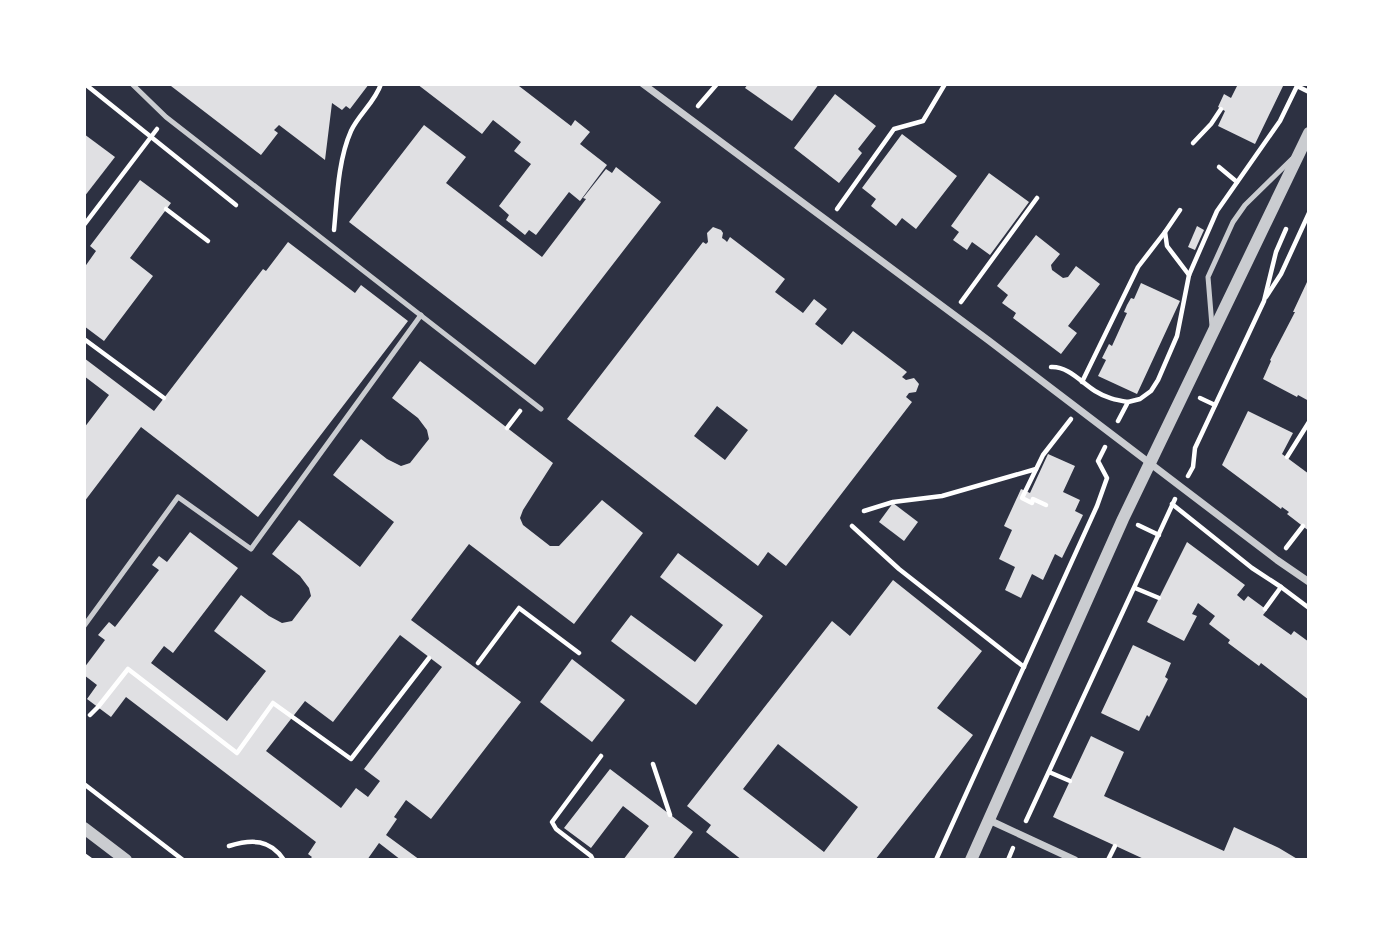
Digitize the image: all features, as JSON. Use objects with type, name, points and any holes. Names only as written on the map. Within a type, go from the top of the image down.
[{"type":"street","points":[[643,84],[1309,582]]},
{"type":"street","points":[[971,860],[1082,608],[1309,133]]},
{"type":"street","points":[[989,820],[1075,860]]},
{"type":"street","points":[[84,828],[126,860]]},
{"type":"lane","points":[[132,84],[166,117],[541,409]]},
{"type":"lane","points":[[1212,333],[1208,277],[1233,222],[1245,205],[1299,152]]},
{"type":"lane","points":[[84,626],[178,497],[251,550],[421,316]]},
{"type":"path","points":[[85,84],[236,205]]},
{"type":"path","points":[[333,247],[339,180],[348,141],[381,84]]},
{"type":"path","points":[[690,119],[701,101],[717,84]]},
{"type":"path","points":[[827,222],[894,130],[923,121],[945,84]]},
{"type":"path","points":[[1025,368],[1061,366],[1111,399],[1128,402],[1140,399],[1151,391],[1177,336],[1189,275],[1217,211],[1280,121],[1297,85],[1309,92]]},
{"type":"path","points":[[1193,143],[1221,109]]},
{"type":"path","points":[[84,225],[166,117]]},
{"type":"path","points":[[1219,167],[1237,182]]},
{"type":"path","points":[[953,314],[1037,198]]},
{"type":"path","points":[[166,209],[208,241]]},
{"type":"path","points":[[1082,382],[1138,267],[1180,211]]},
{"type":"path","points":[[1010,859],[1172,504],[1194,467],[1195,448],[1309,213]]},
{"type":"path","points":[[1264,301],[1276,252],[1289,223]]},
{"type":"path","points":[[1165,232],[1167,246],[1189,275]]},
{"type":"path","points":[[84,339],[164,398]]},
{"type":"path","points":[[936,860],[1097,506],[1107,478],[1098,461],[1128,402]]},
{"type":"path","points":[[1046,505],[1033,499],[1032,502],[1022,498],[1043,456],[1079,409]]},
{"type":"path","points":[[1287,457],[1309,422]]},
{"type":"path","points":[[864,511],[893,502],[942,496],[1036,469]]},
{"type":"path","points":[[1172,504],[1252,568],[1309,608]]},
{"type":"path","points":[[852,526],[899,569],[1024,667]]},
{"type":"path","points":[[1277,560],[1303,526]]},
{"type":"path","points":[[1265,609],[1281,587]]},
{"type":"path","points":[[1135,588],[1158,598]]},
{"type":"path","points":[[478,663],[519,608],[579,653]]},
{"type":"path","points":[[90,715],[128,670],[237,753],[274,703],[351,759],[429,657]]},
{"type":"path","points":[[593,860],[556,829],[552,822],[601,756]]},
{"type":"path","points":[[653,764],[670,815]]},
{"type":"path","points":[[1049,772],[1070,781]]},
{"type":"path","points":[[84,784],[183,860]]},
{"type":"path","points":[[229,846],[253,842],[267,844],[277,850],[284,860]]},
{"type":"path","points":[[1108,860],[1115,846]]},
{"type":"path","points":[[84,855],[91,860]]},
{"type":"building","points":[[369,84],[350,109],[346,106],[342,110],[332,103],[325,160],[279,125],[274,130],[278,133],[261,155],[171,86]]},
{"type":"building","points":[[417,84],[520,84],[519,86],[571,126],[575,120],[590,132],[580,144],[607,165],[580,201],[569,192],[536,235],[529,230],[525,235],[506,220],[509,215],[499,206],[531,164],[514,151],[521,142],[493,120],[482,134]]},
{"type":"building","points":[[748,84],[819,84],[792,121],[745,88]]},
{"type":"building","points":[[1238,84],[1284,84],[1255,144],[1218,126],[1225,111],[1218,107],[1224,94],[1231,98]]},
{"type":"building","points":[[835,94],[876,126],[858,149],[862,153],[839,183],[794,148]]},
{"type":"building","points":[[424,125],[466,157],[446,183],[542,257],[606,169],[612,173],[616,167],[661,202],[535,365],[349,222]]},
{"type":"building","points":[[84,134],[115,157],[84,197]]},
{"type":"building","points":[[902,134],[957,176],[916,229],[902,218],[896,226],[871,206],[876,199],[862,188]]},
{"type":"building","points":[[989,173],[1029,202],[990,255],[972,242],[967,250],[953,240],[959,232],[951,226]]},
{"type":"building","points":[[140,180],[171,203],[130,258],[153,276],[104,341],[84,326],[84,268],[96,251],[90,246]]},
{"type":"building","points":[[1197,226],[1204,230],[1195,250],[1188,247]]},
{"type":"building","points":[[713,227],[721,230],[722,238],[727,242],[730,237],[785,279],[775,292],[803,313],[814,299],[827,309],[815,324],[842,345],[853,331],[907,372],[902,377],[906,380],[914,378],[919,384],[916,392],[909,393],[906,397],[912,402],[786,566],[768,552],[758,566],[567,419],[703,242],[708,242],[707,233]],"holes":[[[717,406],[748,430],[725,460],[694,436]]]},
{"type":"building","points":[[1036,235],[1060,254],[1051,265],[1052,270],[1063,278],[1068,277],[1076,266],[1100,284],[1068,326],[1077,333],[1061,354],[1013,318],[1016,313],[1002,303],[1008,295],[997,286]]},
{"type":"building","points":[[288,242],[355,293],[361,285],[408,321],[258,517],[141,427],[84,502],[84,428],[109,395],[84,376],[84,358],[154,411],[263,269],[266,271]]},
{"type":"building","points":[[1307,282],[1309,283],[1309,401],[1263,379]]},
{"type":"building","points":[[1141,283],[1180,301],[1137,394],[1098,376],[1106,360],[1102,358],[1109,344],[1112,346],[1127,313],[1124,312],[1127,305],[1131,298],[1134,299]]},
{"type":"building","points":[[420,361],[553,463],[520,518],[523,525],[550,546],[559,546],[602,500],[643,533],[574,624],[469,544],[411,620],[521,702],[431,819],[406,800],[394,817],[397,819],[386,835],[420,860],[401,860],[379,843],[367,860],[309,860],[312,857],[308,854],[316,842],[126,697],[111,717],[87,699],[97,685],[84,675],[84,668],[105,640],[98,635],[109,622],[115,627],[159,570],[152,565],[159,556],[167,562],[190,532],[238,568],[173,653],[164,646],[151,663],[227,721],[266,671],[214,631],[241,595],[282,623],[292,621],[311,596],[309,588],[300,576],[272,554],[299,520],[360,567],[394,522],[333,475],[361,439],[401,466],[410,463],[429,439],[427,430],[418,418],[392,398]],"holes":[[[400,635],[442,667],[364,769],[380,781],[368,797],[356,788],[341,808],[266,751],[305,701],[333,722]]]},
{"type":"building","points":[[1248,411],[1293,433],[1282,454],[1309,474],[1309,531],[1287,514],[1289,512],[1282,507],[1281,509],[1222,465]]},
{"type":"building","points":[[1048,454],[1075,466],[1063,492],[1080,500],[1075,511],[1083,515],[1062,558],[1055,554],[1043,580],[1032,574],[1021,598],[1005,590],[1015,567],[999,559],[1012,530],[1004,526],[1021,489],[1030,493]]},
{"type":"building","points":[[893,503],[918,522],[904,541],[879,522]]},
{"type":"building","points":[[1187,542],[1245,585],[1237,595],[1244,601],[1248,596],[1267,610],[1263,615],[1291,635],[1294,631],[1309,642],[1309,700],[1261,663],[1259,666],[1228,643],[1230,640],[1209,624],[1215,616],[1198,603],[1192,614],[1197,616],[1184,641],[1147,622]]},
{"type":"building","points":[[678,553],[763,616],[696,705],[611,641],[631,615],[695,662],[723,625],[660,577]]},
{"type":"building","points":[[893,580],[982,651],[937,708],[973,735],[875,860],[742,860],[706,832],[711,825],[687,806],[832,621],[850,636]],"holes":[[[778,744],[858,807],[824,852],[743,789]]]},
{"type":"building","points":[[1133,645],[1171,663],[1165,677],[1168,679],[1139,731],[1101,713]]},
{"type":"building","points":[[572,659],[625,700],[592,742],[540,702]]},
{"type":"building","points":[[1091,736],[1124,752],[1104,796],[1224,851],[1234,827],[1299,860],[1146,860],[1053,817]]},
{"type":"building","points":[[610,769],[693,832],[672,860],[623,860],[649,826],[623,806],[591,848],[564,828]]}]
